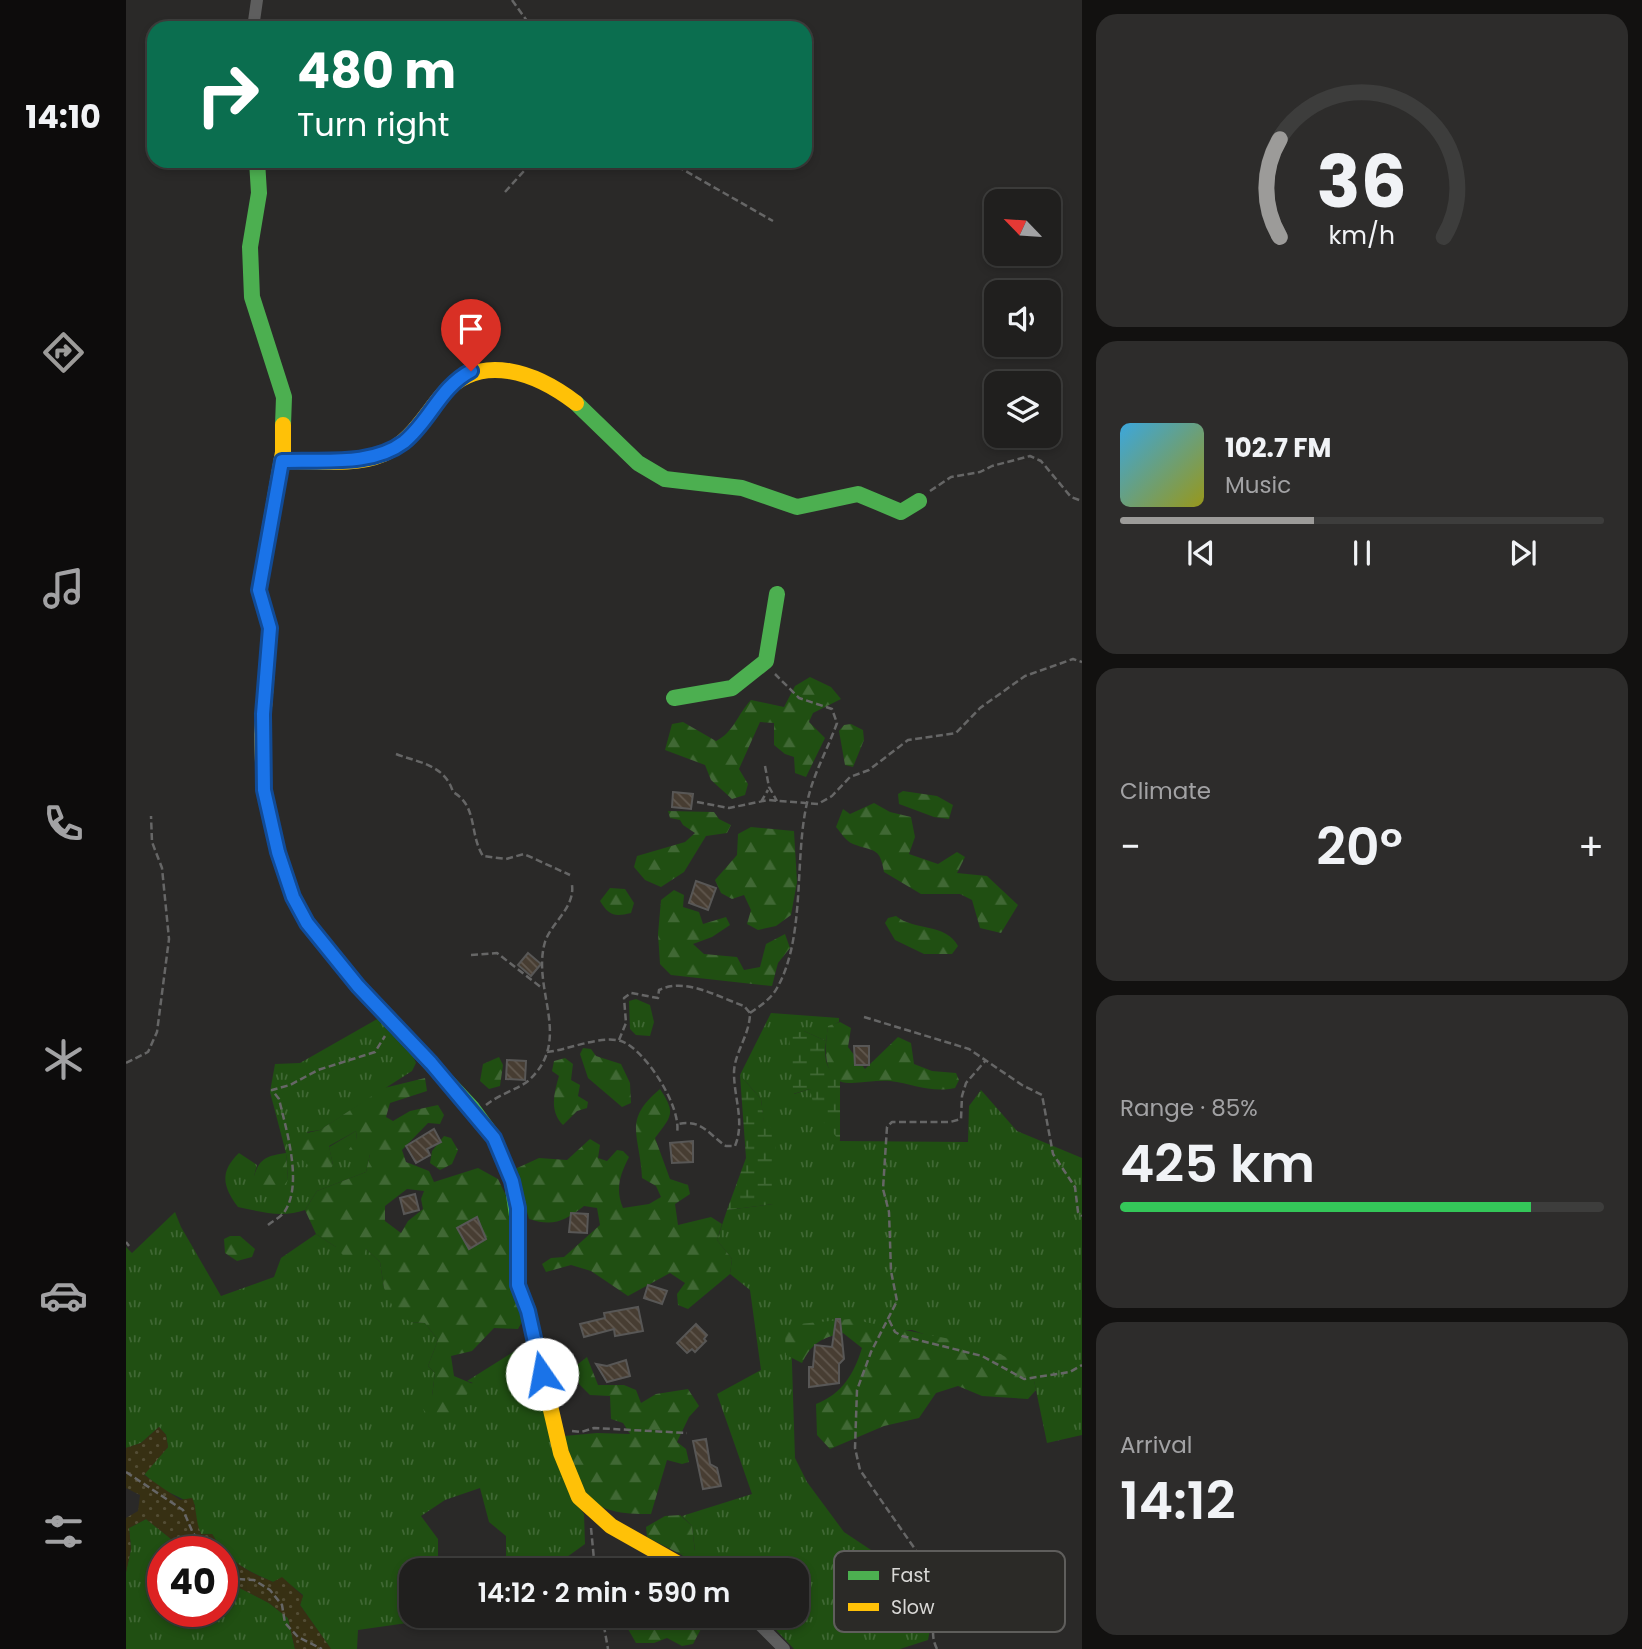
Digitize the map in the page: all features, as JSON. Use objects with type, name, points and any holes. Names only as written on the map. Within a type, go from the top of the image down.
[{"type":"street","points":[[254,21],[257,0]]},
{"type":"street","points":[[257,168],[259,193],[250,247],[252,297],[284,397],[282,461],[259,590],[270,628],[263,710],[264,790],[278,852],[293,897],[307,923],[358,986],[475,1113],[494,1138],[512,1181],[520,1237],[516,1265],[518,1285],[528,1311],[561,1453],[579,1496],[592,1510],[611,1526],[668,1558]]},
{"type":"street","points":[[282,461],[355,459],[382,455],[405,441],[455,379],[471,371],[495,369],[527,376],[570,397],[634,460],[650,472],[677,485],[712,484],[754,490],[790,506],[820,503],[853,494],[901,512],[919,501]]},
{"type":"street","points":[[674,698],[732,688],[765,661],[777,594]]},
{"type":"street","points":[[763,1628],[784,1649]]},
{"type":"path","points":[[512,0],[527,21]]},
{"type":"path","points":[[505,192],[527,168]]},
{"type":"path","points":[[680,168],[773,221]]},
{"type":"path","points":[[919,501],[951,477],[980,472],[1030,456],[1041,461],[1072,497],[1082,501]]},
{"type":"path","points":[[697,802],[729,808],[777,801],[818,804],[832,796],[850,777],[869,770],[908,740],[956,733],[980,708],[1025,676],[1073,659],[1082,662]]},
{"type":"path","points":[[750,1013],[777,989],[786,967],[800,883],[800,845],[806,804],[819,761],[837,723],[832,709],[799,698],[765,661]]},
{"type":"path","points":[[396,754],[439,768],[449,779],[453,792],[465,799],[474,821],[475,843],[483,856],[506,859],[524,854],[569,875]]},
{"type":"path","points":[[765,766],[769,787],[777,801]]},
{"type":"path","points":[[761,802],[769,787]]},
{"type":"path","points":[[126,1063],[148,1052],[157,1032],[169,939],[162,868],[152,842],[151,816]]},
{"type":"path","points":[[475,1113],[509,1089],[527,1082],[547,1052],[551,1014],[542,988],[545,940],[567,909],[572,885]]},
{"type":"path","points":[[471,956],[497,953],[542,988]]},
{"type":"path","points":[[619,1040],[626,1023],[624,998],[631,993],[658,998],[659,990],[669,986],[690,986],[744,1006],[750,1013],[750,1029],[734,1070],[740,1133],[735,1146],[726,1146],[703,1125],[690,1122],[678,1124]]},
{"type":"path","points":[[268,1225],[284,1213],[290,1199],[293,1165],[279,1099],[272,1090],[290,1085],[318,1069],[375,1052],[384,1037],[387,1017]]},
{"type":"path","points":[[863,1017],[969,1049],[1022,1085],[1042,1095],[1053,1154],[1075,1187],[1078,1212],[1082,1216]]},
{"type":"path","points":[[547,1052],[619,1040],[635,1049],[667,1090],[678,1124],[677,1133]]},
{"type":"path","points":[[916,1551],[860,1470],[855,1448],[858,1390],[871,1352],[897,1301],[891,1271],[889,1212],[883,1189],[887,1126],[892,1122],[950,1122],[961,1119],[961,1096],[967,1083],[986,1060]]},
{"type":"path","points":[[126,1242],[129,1246]]},
{"type":"path","points":[[889,1320],[895,1332],[902,1336],[982,1356],[1024,1379],[1070,1372],[1082,1365]]},
{"type":"path","points":[[554,1425],[580,1432],[594,1428],[687,1433]]},
{"type":"path","points":[[126,1472],[183,1510],[196,1536]]},
{"type":"path","points":[[592,1510],[593,1558]]},
{"type":"path","points":[[238,1579],[254,1580],[270,1590],[282,1605],[285,1623],[298,1637],[321,1649]]},
{"type":"path","points":[[604,1628],[608,1649]]},
{"type":"path","points":[[933,1632],[932,1638],[937,1649]]},
{"type":"green space","points":[[810,677],[831,687],[841,699],[813,713],[809,722],[825,738],[806,777],[795,773],[794,757],[774,745],[774,723],[760,722],[739,769],[748,784],[745,795],[732,799],[711,780],[705,765],[665,750],[672,724],[683,722],[716,741],[731,728],[751,700],[784,707],[795,686]]},
{"type":"green space","points":[[851,724],[863,730],[864,740],[853,767],[845,765],[839,731],[844,725]]},
{"type":"green space","points":[[903,791],[937,796],[953,805],[949,819],[934,817],[899,804],[898,794]]},
{"type":"green space","points":[[874,803],[890,812],[911,817],[915,837],[909,854],[938,864],[957,852],[965,857],[957,873],[987,876],[1018,905],[1001,933],[980,928],[972,900],[960,894],[921,894],[884,872],[880,858],[874,851],[846,839],[836,827],[843,809],[850,814]]},
{"type":"green space","points":[[668,811],[714,812],[719,819],[731,825],[727,833],[706,836],[684,872],[661,887],[645,880],[634,867],[637,856],[685,842],[695,833],[680,820],[670,818]]},
{"type":"green space","points":[[751,827],[794,831],[797,882],[791,915],[776,926],[758,930],[747,924],[751,910],[744,895],[732,899],[721,893],[715,880],[737,855],[738,834]]},
{"type":"green space","points":[[610,888],[625,889],[634,903],[631,913],[617,915],[606,910],[600,901]]},
{"type":"green space","points":[[674,890],[684,895],[683,907],[699,912],[703,924],[726,917],[730,925],[712,937],[693,944],[704,954],[737,957],[744,970],[760,967],[766,944],[785,934],[790,948],[778,963],[772,986],[671,975],[660,964],[658,934],[661,900]]},
{"type":"green space","points":[[896,916],[912,924],[938,930],[953,939],[958,946],[952,954],[924,954],[895,940],[885,923],[888,918]]},
{"type":"green space","points":[[636,999],[650,1005],[654,1022],[650,1036],[636,1035],[630,1029],[629,1001]]},
{"type":"green space","points":[[771,1013],[839,1018],[839,1022],[828,1027],[826,1041],[804,1031],[794,1094],[810,1089],[840,1141],[968,1142],[969,1106],[981,1090],[1017,1131],[1082,1158],[1082,1435],[1047,1443],[1032,1371],[912,1330],[791,1333],[795,1458],[807,1482],[844,1532],[872,1551],[834,1551],[834,1632],[930,1632],[928,1640],[900,1649],[794,1649],[774,1628],[809,1628],[809,1558],[686,1558],[680,1554],[695,1551],[692,1526],[682,1516],[752,1494],[717,1394],[761,1370],[750,1290],[730,1274],[732,1259],[717,1240],[727,1210],[773,1204],[761,1099],[740,1075]]},
{"type":"green space","points":[[379,1018],[413,1056],[416,1063],[412,1071],[320,1130],[307,1132],[333,1165],[329,1147],[356,1131],[357,1140],[370,1154],[366,1172],[317,1191],[305,1210],[288,1214],[238,1207],[225,1180],[228,1167],[239,1153],[257,1165],[254,1176],[288,1180],[286,1153],[270,1092],[275,1064],[300,1063]]},
{"type":"green space","points":[[840,1022],[851,1028],[848,1047],[865,1069],[898,1037],[911,1043],[914,1064],[932,1071],[956,1073],[959,1080],[955,1088],[930,1089],[890,1081],[851,1083],[834,1078],[827,1062],[826,1043],[828,1026]]},
{"type":"green space","points":[[804,1031],[826,1041],[827,1063],[831,1072],[840,1079],[840,1141],[815,1112],[810,1089],[793,1094],[789,1035]]},
{"type":"green space","points":[[583,1048],[591,1049],[596,1056],[621,1064],[630,1083],[631,1103],[622,1107],[588,1078],[580,1054]]},
{"type":"green space","points":[[499,1057],[503,1065],[500,1086],[489,1089],[480,1081],[483,1064]]},
{"type":"green space","points":[[565,1058],[573,1064],[571,1080],[580,1085],[578,1096],[588,1102],[587,1108],[577,1111],[563,1125],[554,1108],[559,1076],[552,1071],[554,1061]]},
{"type":"green space","points":[[740,1075],[761,1099],[764,1122],[776,1131],[773,1204],[727,1210],[746,1158]]},
{"type":"green space","points":[[425,1078],[427,1091],[390,1103],[386,1117],[393,1121],[410,1111],[438,1105],[444,1115],[440,1124],[428,1123],[402,1150],[406,1162],[429,1171],[434,1182],[478,1168],[498,1179],[514,1212],[523,1320],[518,1329],[494,1328],[472,1351],[451,1356],[454,1376],[473,1384],[454,1416],[430,1418],[420,1405],[432,1396],[435,1373],[428,1366],[438,1340],[425,1323],[410,1322],[394,1309],[384,1288],[380,1262],[366,1249],[362,1261],[347,1260],[336,1247],[316,1234],[305,1210],[317,1191],[366,1172],[370,1154],[354,1156],[349,1149],[357,1140],[356,1131],[329,1146],[333,1165],[324,1180],[295,1153],[298,1135],[320,1130],[384,1088]],"holes":[[[407,1189],[424,1191],[421,1199],[423,1209],[408,1221],[401,1233],[385,1221],[385,1206]]]},
{"type":"green space","points":[[660,1089],[670,1114],[655,1138],[670,1179],[688,1185],[690,1194],[675,1204],[678,1225],[711,1217],[722,1224],[717,1240],[732,1259],[730,1274],[688,1309],[678,1305],[677,1294],[685,1283],[670,1273],[628,1296],[591,1271],[571,1265],[546,1272],[542,1264],[551,1258],[564,1257],[600,1225],[597,1208],[584,1206],[565,1219],[552,1222],[529,1219],[515,1169],[539,1158],[567,1160],[590,1139],[600,1145],[598,1158],[607,1161],[617,1150],[623,1151],[629,1157],[620,1182],[619,1195],[623,1208],[649,1204],[661,1197],[656,1186],[642,1178],[636,1129],[641,1110]]},
{"type":"green space","points":[[444,1136],[451,1138],[458,1150],[452,1164],[440,1170],[430,1163],[432,1151]]},
{"type":"green space","points":[[286,1153],[288,1180],[276,1196],[262,1193],[254,1176],[259,1165],[270,1157]]},
{"type":"green space","points":[[175,1212],[221,1296],[274,1277],[281,1258],[316,1234],[336,1247],[366,1249],[380,1262],[384,1288],[410,1322],[425,1323],[438,1340],[428,1366],[435,1373],[432,1396],[473,1383],[467,1381],[526,1344],[558,1462],[572,1497],[584,1514],[585,1544],[566,1558],[506,1558],[506,1536],[489,1522],[480,1488],[445,1500],[421,1516],[438,1539],[438,1558],[399,1558],[399,1624],[358,1630],[357,1649],[331,1649],[300,1605],[303,1595],[282,1578],[273,1582],[238,1564],[238,1536],[201,1534],[193,1517],[195,1505],[160,1488],[144,1474],[168,1447],[166,1435],[159,1427],[141,1443],[126,1448],[126,1247],[132,1253]]},
{"type":"green space","points":[[240,1236],[255,1249],[252,1257],[237,1261],[225,1253],[224,1239]]},
{"type":"green space","points":[[850,1319],[985,1346],[1032,1371],[1036,1390],[1028,1399],[982,1396],[958,1386],[936,1393],[919,1418],[884,1426],[830,1449],[817,1435],[816,1404],[833,1395],[846,1382],[862,1348],[843,1333],[835,1335],[814,1346],[802,1363],[786,1355],[785,1335],[789,1325]]},
{"type":"green space","points":[[587,1357],[598,1385],[624,1385],[636,1390],[641,1403],[656,1394],[688,1389],[699,1406],[689,1417],[677,1442],[686,1449],[689,1462],[682,1464],[667,1460],[651,1514],[611,1510],[599,1505],[589,1497],[576,1473],[564,1436],[630,1434],[623,1423],[611,1419],[610,1396],[590,1395],[579,1384],[578,1364]]},
{"type":"green space","points":[[680,1515],[692,1526],[695,1552],[680,1554],[647,1537],[646,1527],[665,1516]]},
{"type":"green space","points":[[146,1519],[167,1536],[147,1536],[147,1627],[238,1627],[238,1587],[269,1603],[288,1618],[295,1649],[126,1649],[126,1572],[131,1549],[129,1528]]},
{"type":"green space","points":[[701,1628],[693,1644],[682,1646],[667,1638],[654,1643],[636,1643],[628,1629]]},
{"type":"sand","points":[[159,1427],[166,1435],[168,1447],[144,1475],[180,1500],[192,1498],[201,1534],[213,1536],[167,1536],[146,1519],[129,1528],[131,1549],[126,1572],[126,1518],[138,1511],[140,1495],[126,1488],[126,1448],[141,1443]]},
{"type":"sand","points":[[238,1564],[273,1582],[282,1577],[303,1596],[300,1605],[331,1649],[295,1649],[288,1618],[269,1603],[238,1587]]},
{"type":"building","points":[[673,792],[693,794],[691,809],[672,807]]},
{"type":"building","points":[[696,881],[716,888],[708,910],[689,903]]},
{"type":"building","points":[[528,953],[541,964],[531,976],[518,965]]},
{"type":"building","points":[[854,1046],[869,1046],[869,1065],[855,1065]]},
{"type":"building","points":[[507,1060],[526,1061],[525,1080],[506,1079]]},
{"type":"building","points":[[434,1129],[441,1142],[427,1149],[430,1155],[416,1163],[406,1146]]},
{"type":"building","points":[[693,1141],[693,1162],[672,1163],[670,1143]]},
{"type":"building","points":[[415,1194],[419,1210],[404,1214],[400,1198]]},
{"type":"building","points":[[571,1213],[588,1214],[587,1233],[569,1232]]},
{"type":"building","points":[[477,1217],[486,1239],[469,1249],[457,1228]]},
{"type":"building","points":[[648,1285],[667,1291],[662,1304],[644,1298]]},
{"type":"building","points":[[638,1307],[643,1331],[615,1336],[614,1329],[584,1337],[580,1324],[605,1318],[604,1313]]},
{"type":"building","points":[[836,1319],[840,1319],[844,1359],[839,1364],[839,1383],[809,1387],[809,1367],[813,1367],[815,1345],[832,1347]]},
{"type":"building","points":[[696,1324],[707,1335],[704,1339],[706,1341],[695,1352],[692,1349],[687,1353],[677,1343]]},
{"type":"building","points":[[626,1360],[630,1376],[607,1382],[596,1364],[607,1366]]},
{"type":"building","points":[[706,1439],[710,1464],[717,1468],[721,1486],[703,1489],[693,1441]]},
{"type":"traffic: fast","points":[[257,168],[259,193],[250,247],[252,297],[284,397],[283,425]]},
{"type":"traffic: fast","points":[[576,403],[638,463],[665,479],[742,488],[797,507],[858,494],[901,512],[919,501]]},
{"type":"traffic: fast","points":[[674,698],[732,688],[766,661],[777,594]]},
{"type":"traffic: fast","points":[[279,856],[293,897],[307,923],[358,986],[472,1108],[494,1138],[512,1181],[518,1223]]},
{"type":"traffic: slow","points":[[282,461],[346,462],[383,454],[402,443],[443,394],[458,381],[474,373],[509,371],[527,376],[561,392],[576,403]]},
{"type":"traffic: slow","points":[[279,856],[264,790],[262,734],[270,628],[259,590],[283,452],[283,425]]},
{"type":"traffic: slow","points":[[518,1223],[518,1285],[528,1311],[561,1453],[579,1497],[611,1526],[668,1558]]},
{"type":"route","points":[[471,371],[455,379],[405,441],[382,455],[355,459],[282,461],[259,590],[270,628],[264,673],[264,790],[278,852],[293,897],[307,923],[358,986],[431,1063],[494,1138],[512,1181],[518,1208],[518,1285],[528,1311],[542,1374]]}]
